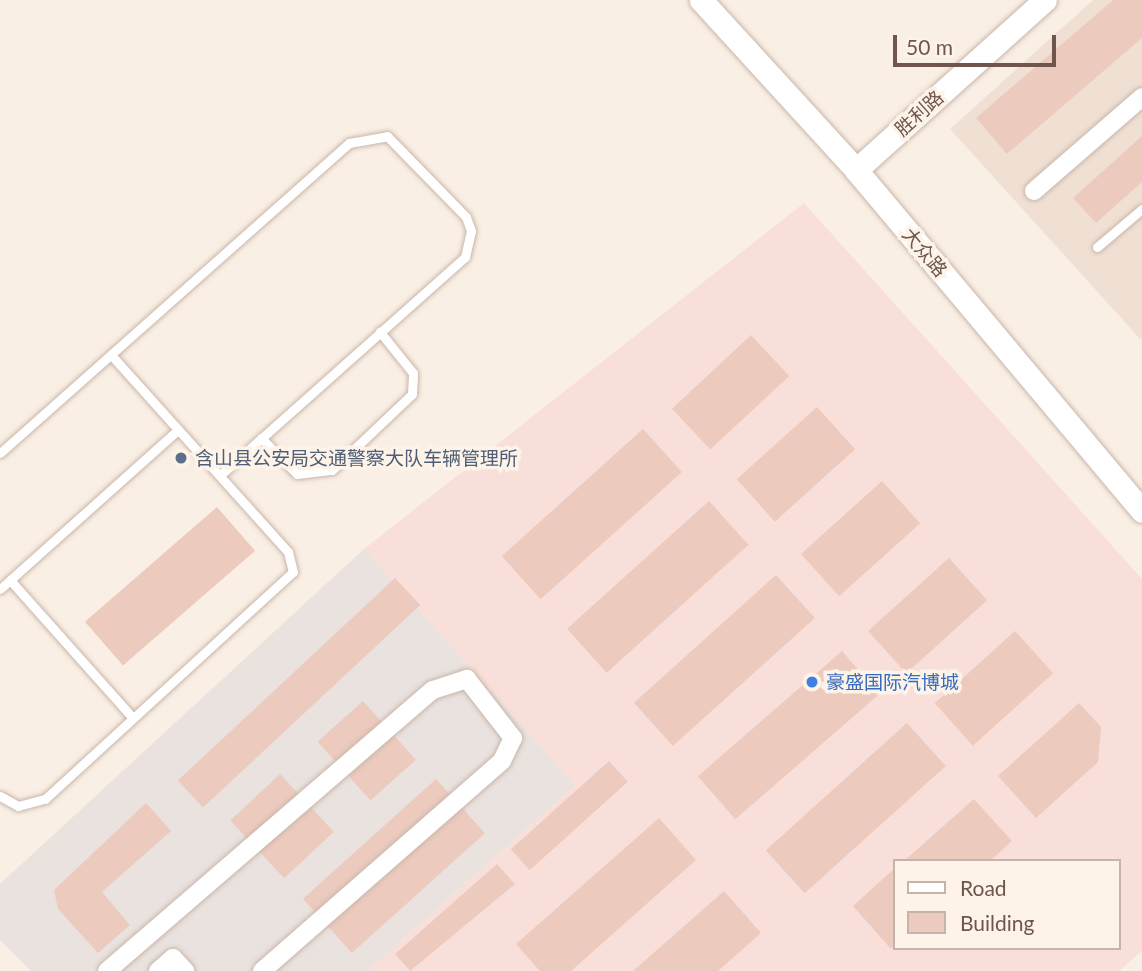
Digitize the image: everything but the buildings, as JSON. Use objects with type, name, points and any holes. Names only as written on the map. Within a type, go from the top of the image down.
[{"type":"street","name":"大众路","points":[[701,0],[856,170],[1142,511]]},
{"type":"street","name":"胜利路","points":[[856,170],[1045,0]]},
{"type":"street","points":[[1034,191],[1142,97]]},
{"type":"street","points":[[107,971],[433,690],[467,679],[513,738],[502,761],[262,971]]},
{"type":"street","points":[[158,971],[173,958],[185,971]]},
{"type":"lane","points":[[0,453],[349,143],[374,134],[398,142],[471,231],[465,257],[220,475]]},
{"type":"lane","points":[[1097,247],[1142,209]]},
{"type":"lane","points":[[261,438],[297,474],[332,470],[412,394],[413,373],[380,332]]},
{"type":"lane","points":[[0,796],[18,806],[45,799],[293,572],[288,552],[111,355]]},
{"type":"lane","points":[[0,589],[178,430]]},
{"type":"lane","points":[[10,580],[132,717]]},
{"type":"shaded area","points":[[1093,0],[1142,0],[1142,341],[950,129]]},
{"type":"shaded area","name":"豪盛国际汽博城","points":[[804,203],[1142,579],[1142,951],[1119,971],[367,971],[575,785],[364,549]]},
{"type":"shaded area","points":[[364,549],[575,785],[367,971],[31,971],[0,940],[0,884]]},
{"type":"place","name":"含山县公安局交通警察大队车辆管理所","points":[[181,458]]},
{"type":"place","name":"豪盛国际汽博城","points":[[812,682]]}]
